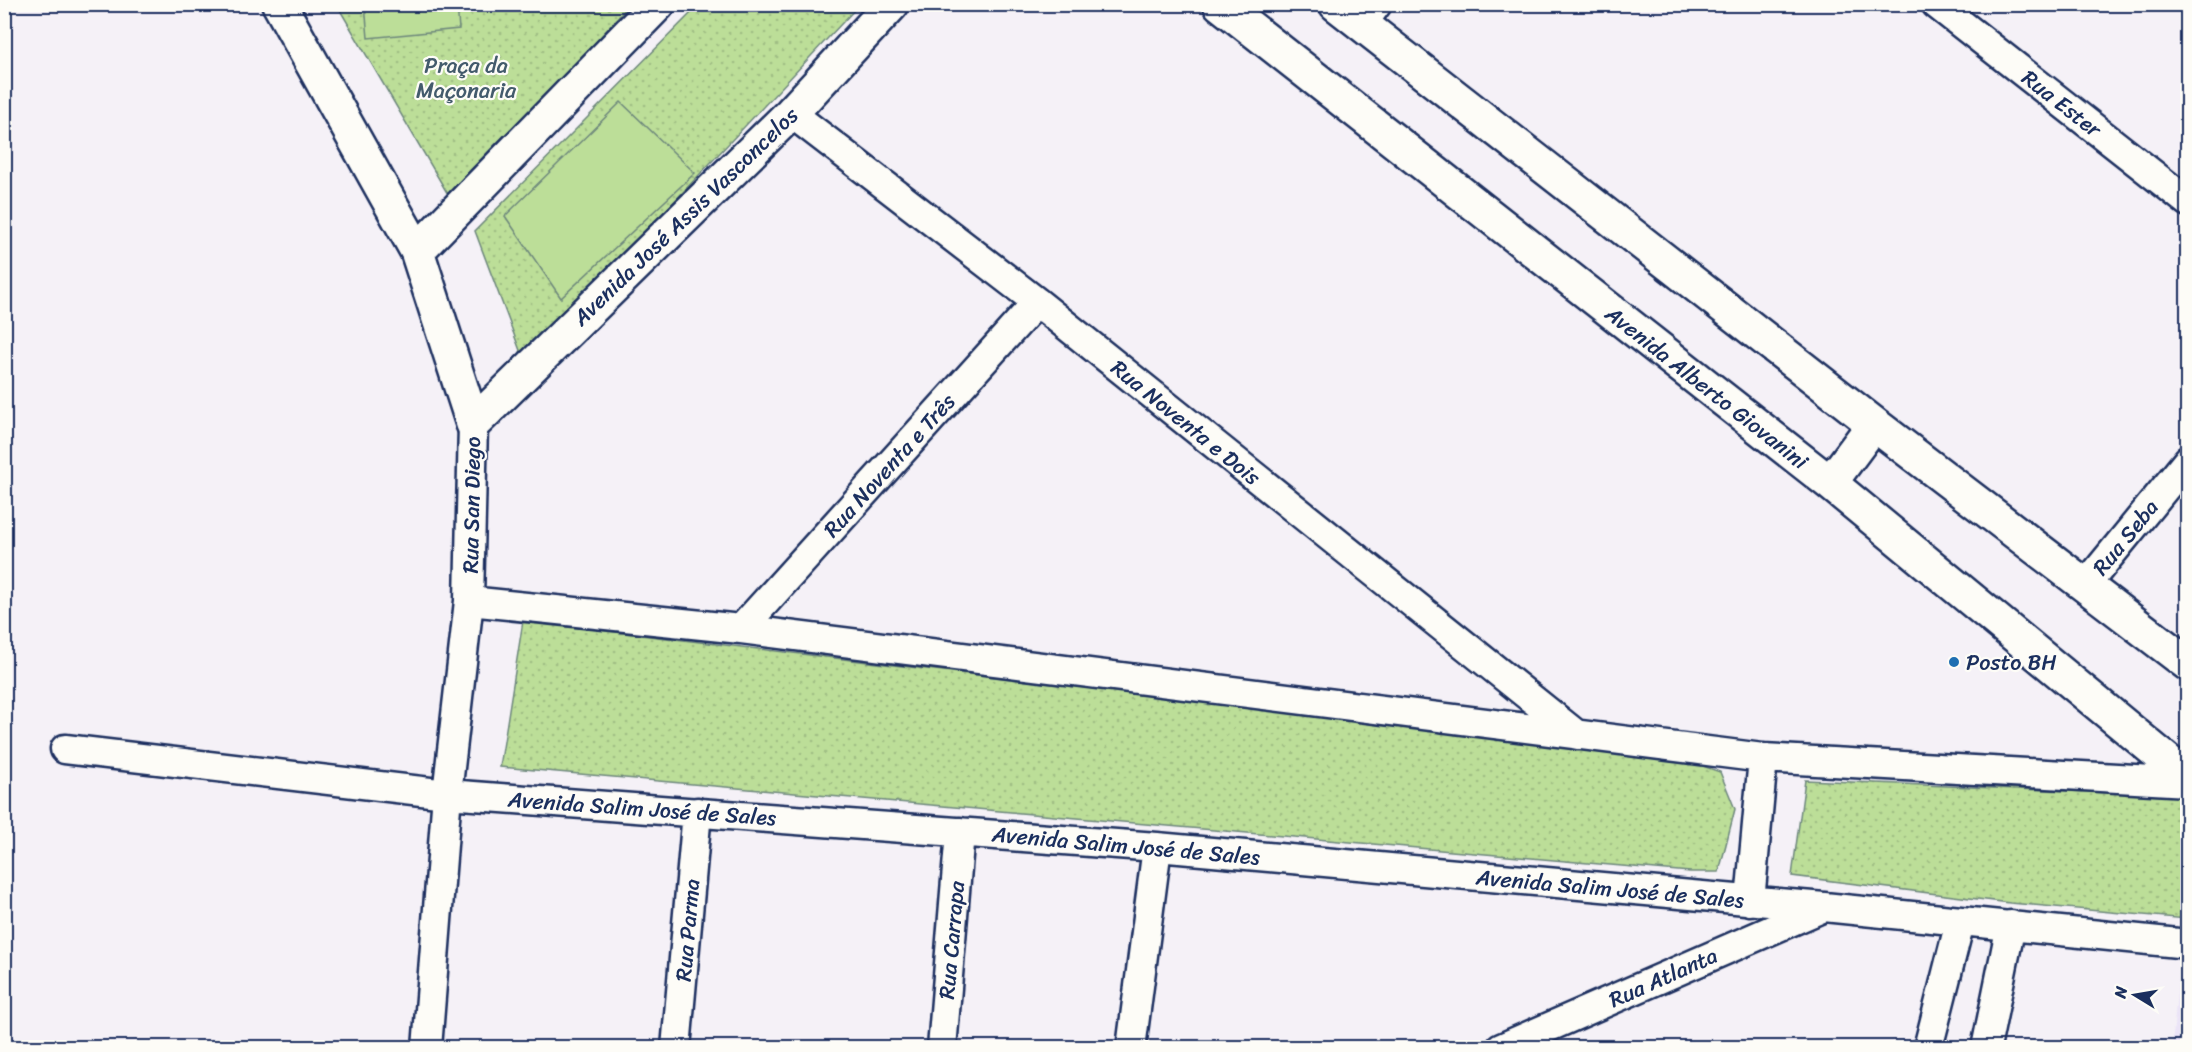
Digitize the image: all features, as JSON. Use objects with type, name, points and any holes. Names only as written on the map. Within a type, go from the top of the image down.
[{"type":"main road","name":"Rua San Diego","points":[[279,4],[417,251],[473,424]]},
{"type":"main road","points":[[417,251],[658,4]]},
{"type":"main road","name":"Avenida José Assis Vasconcelos","points":[[473,424],[791,113],[892,4]]},
{"type":"main road","name":"Avenida Alberto Giovanini","points":[[1220,4],[1830,483],[2187,780]]},
{"type":"main road","points":[[1358,11],[1874,424],[2187,664]]},
{"type":"main road","points":[[1830,483],[1874,424]]},
{"type":"street","name":"Rua Ester","points":[[1936,4],[2187,202]]},
{"type":"street","name":"Rua Noventa e Dois","points":[[791,113],[1037,302],[1577,735]]},
{"type":"street","name":"Rua Noventa e Três","points":[[741,629],[1037,302]]},
{"type":"street","name":"Rua San Diego","points":[[427,1047],[447,794],[470,601],[473,424]]},
{"type":"street","name":"Rua Seba","points":[[2085,586],[2187,460]]},
{"type":"street","points":[[470,601],[741,629],[1762,758],[2187,780]]},
{"type":"street","name":"Avenida Salim José de Sales","points":[[65,749],[447,794],[1157,847],[1824,907],[2187,944]]},
{"type":"street","points":[[1750,901],[1762,758]]},
{"type":"street","name":"Rua Parma","points":[[676,1047],[697,812]]},
{"type":"street","name":"Rua Carrapa","points":[[942,1047],[960,832]]},
{"type":"street","points":[[1131,1047],[1157,847]]},
{"type":"street","name":"Rua Atlanta","points":[[1501,1047],[1824,907]]},
{"type":"street","points":[[1928,1047],[1960,922]]},
{"type":"street","points":[[1986,1047],[2011,925]]},
{"type":"shaded area","points":[[2180,961],[2187,962],[2187,1047],[2172,1047]]},
{"type":"green space","name":"Praça da Maçonaria","points":[[337,5],[629,5],[453,203]]},
{"type":"green space","points":[[365,5],[457,5],[459,29],[368,38]]},
{"type":"green space","points":[[699,5],[859,5],[524,361],[475,231]]},
{"type":"green space","points":[[621,102],[695,173],[561,298],[505,216]]},
{"type":"green space","points":[[523,621],[1683,759],[1720,772],[1735,809],[1719,872],[1690,872],[500,767]]},
{"type":"green space","points":[[1805,780],[2183,796],[2187,800],[2187,919],[2010,903],[1792,876]]},
{"type":"place","name":"Posto BH","points":[[1954,662]]}]
